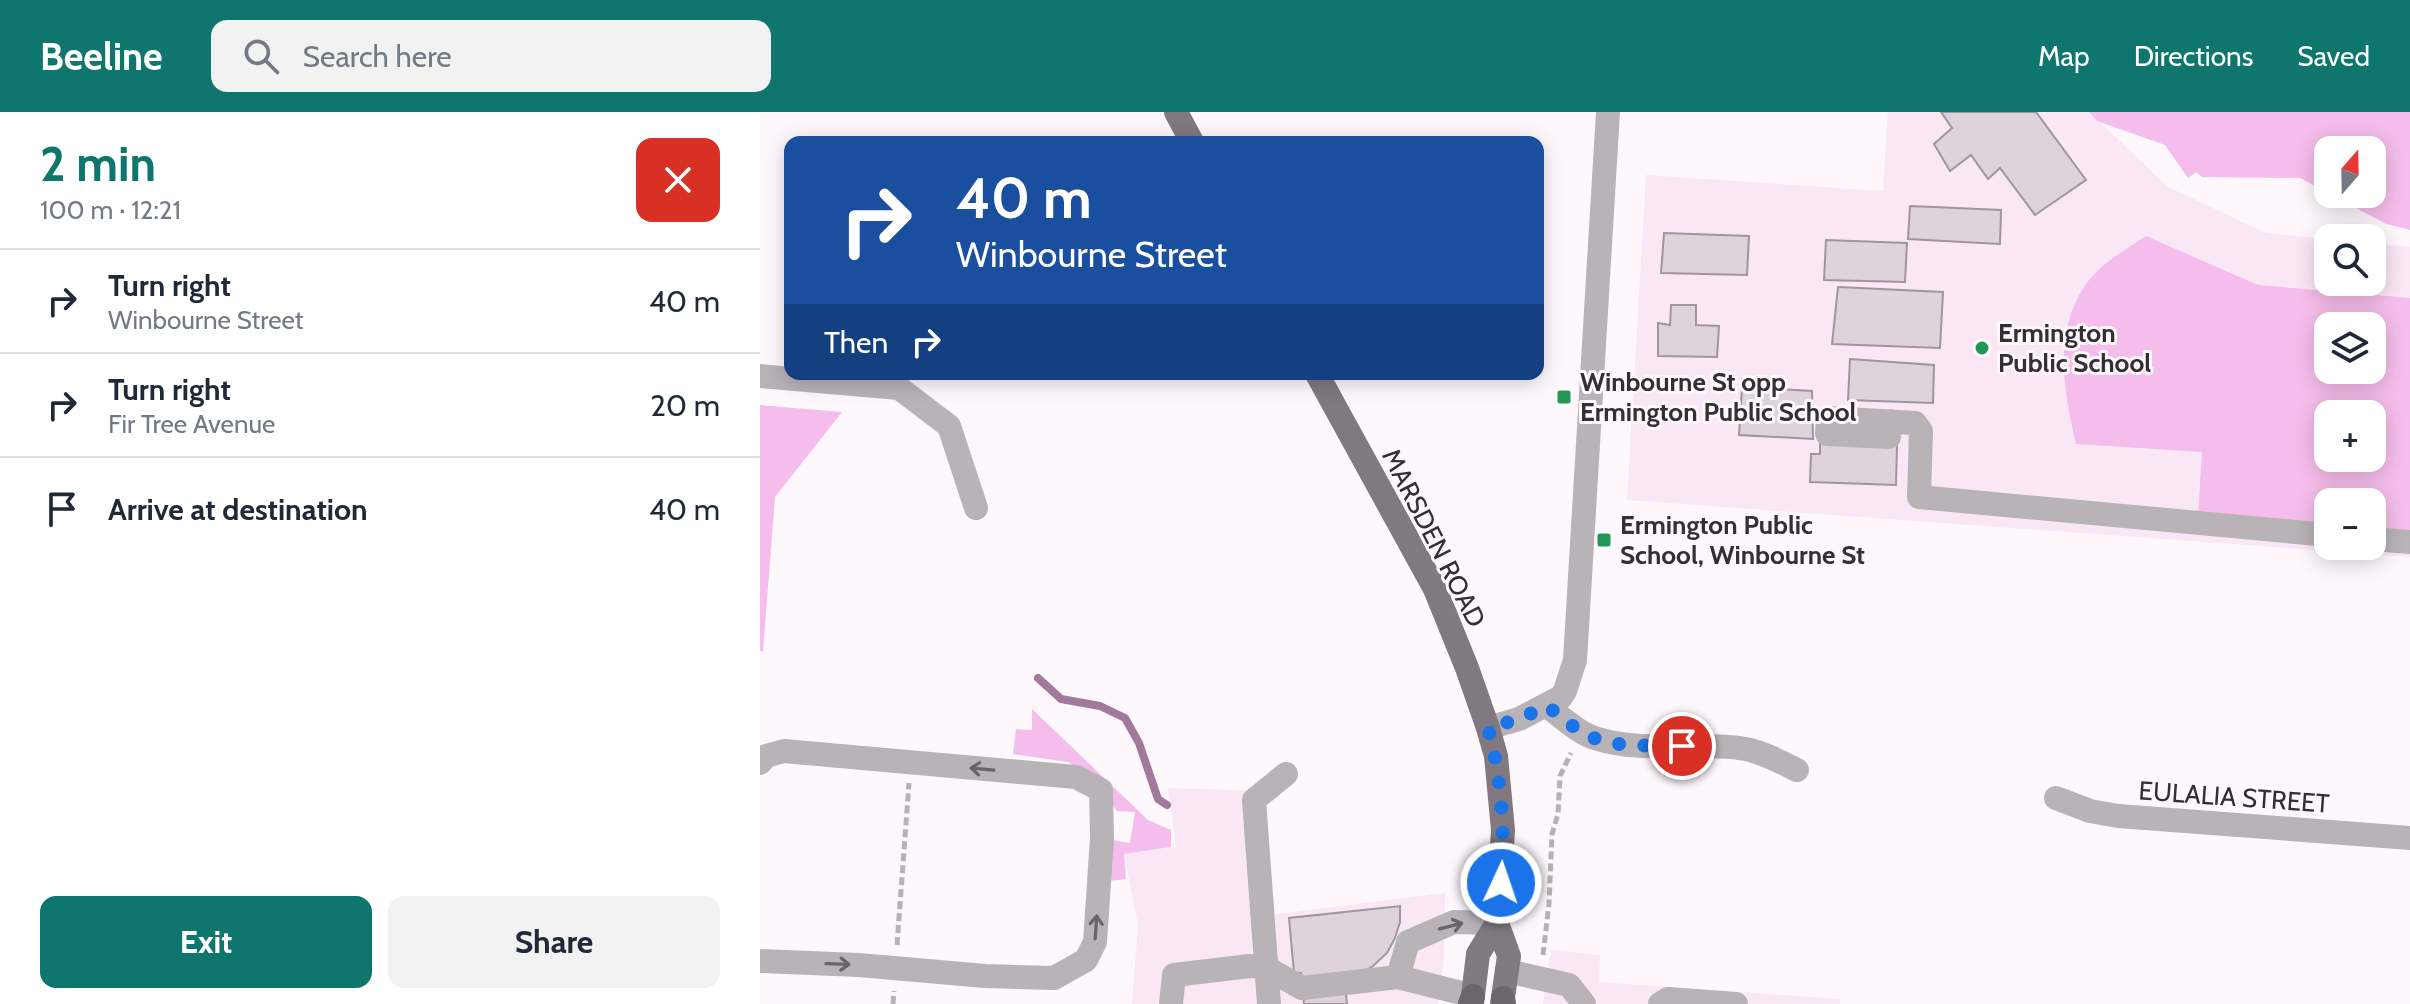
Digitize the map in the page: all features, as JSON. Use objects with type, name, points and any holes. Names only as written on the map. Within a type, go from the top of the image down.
[{"type":"main road","points":[[1176,112],[1189,136]]},
{"type":"main road","name":"MARSDEN ROAD","points":[[1320,380],[1435,589],[1488,728],[1496,756],[1503,830],[1497,923],[1509,956],[1503,1002]]},
{"type":"main road","name":"MARSDEN ROAD","points":[[1471,1001],[1478,954],[1497,923]]},
{"type":"street","points":[[1488,728],[1519,719],[1561,697],[1576,649],[1608,112]]},
{"type":"street","points":[[760,376],[784,378]]},
{"type":"street","points":[[806,380],[899,388],[949,426],[976,508]]},
{"type":"street","points":[[1890,421],[1915,423],[1919,427],[1919,497],[2314,534]]},
{"type":"street","points":[[2386,540],[2410,542]]},
{"type":"street","points":[[1547,706],[1579,730],[1597,739],[1619,743],[1745,749],[1797,770]]},
{"type":"street","points":[[760,763],[766,756],[784,751],[1076,777],[1101,790],[1102,838],[1095,942],[1086,960],[1054,978],[760,961]]},
{"type":"street","points":[[1269,1004],[1254,800],[1286,774]]},
{"type":"street","name":"EULALIA STREET","points":[[2056,798],[2090,811],[2118,816],[2410,838]]},
{"type":"street","points":[[1398,977],[1408,942],[1454,922],[1497,923]]},
{"type":"street","points":[[1171,1004],[1174,975],[1250,966],[1265,967],[1302,988],[1398,977],[1471,1001]]},
{"type":"street","points":[[1507,971],[1569,985],[1584,1004]]},
{"type":"street","points":[[1660,1004],[1668,999],[1736,1004]]},
{"type":"path","points":[[1540,978],[1549,904],[1552,834],[1558,814],[1560,776],[1570,755]]},
{"type":"path","points":[[895,968],[911,762]]},
{"type":"shaded area","name":"Ermington Public School","points":[[1888,112],[2089,112],[2168,187],[2266,233],[2314,238],[2314,296],[2386,296],[2386,244],[2410,247],[2410,557],[2386,555],[2386,488],[2314,488],[2314,550],[1627,500],[1646,175],[1883,191]]},
{"type":"shaded area","points":[[2089,112],[2410,112],[2410,230],[2386,224],[2356,208],[2386,208],[2386,136],[2314,136],[2314,186],[2300,178],[2202,177],[2196,172],[2188,178],[2165,145],[2097,121]]},
{"type":"shaded area","points":[[2146,236],[2258,285],[2314,290],[2314,296],[2410,298],[2410,533],[2386,532],[2386,488],[2314,488],[2314,527],[2198,516],[2202,452],[2076,444],[2065,384],[2068,324],[2084,287],[2121,252]]},
{"type":"shaded area","points":[[760,405],[842,412],[775,497],[763,651],[760,651]]},
{"type":"shaded area","points":[[1032,709],[1148,820],[1171,830],[1171,847],[1124,854],[1126,879],[1099,882],[1102,838],[1130,843],[1135,812],[1117,811],[1090,775],[1068,762],[1013,754],[1016,729],[1032,730]]},
{"type":"shaded area","points":[[1168,788],[1265,791],[1269,915],[1445,893],[1444,958],[1438,1004],[1132,1004],[1138,925],[1124,854],[1176,847]]},
{"type":"shaded area","points":[[1551,950],[1600,955],[1599,982],[1840,999],[1840,1004],[1543,1004]]},
{"type":"building","points":[[1941,112],[2036,112],[2086,180],[2035,215],[2000,168],[1988,179],[1971,155],[1950,171],[1934,144],[1952,128]]},
{"type":"building","points":[[1910,206],[2001,210],[2000,244],[1908,239]]},
{"type":"building","points":[[1664,233],[1749,236],[1747,275],[1661,273]]},
{"type":"building","points":[[1826,240],[1907,243],[1905,282],[1824,280]]},
{"type":"building","points":[[1838,287],[1943,292],[1940,348],[1832,344]]},
{"type":"building","points":[[1671,305],[1696,305],[1696,325],[1719,326],[1717,357],[1658,356],[1658,323],[1670,325]]},
{"type":"building","points":[[1850,359],[1934,365],[1933,403],[1848,400]]},
{"type":"building","points":[[1742,387],[1812,391],[1813,439],[1739,435]]},
{"type":"building","points":[[1820,442],[1897,445],[1896,485],[1810,482],[1811,454],[1820,454]]},
{"type":"building","points":[[1400,906],[1400,922],[1387,953],[1360,974],[1344,977],[1347,1004],[1304,1004],[1301,973],[1294,973],[1289,918]]},
{"type":"waterway","points":[[1038,678],[1061,699],[1100,706],[1125,718],[1139,743],[1158,799],[1167,805]]},
{"type":"place","name":"Ermington Public School","points":[[1982,348]]},
{"type":"place","name":"Winbourne St opp Ermington Public School","points":[[1564,397]]},
{"type":"place","name":"Ermington Public School, Winbourne St","points":[[1604,540]]},
{"type":"route","points":[[1501,883],[1503,830],[1500,790],[1496,756],[1488,728],[1547,706],[1579,730],[1597,739],[1682,746]]}]
